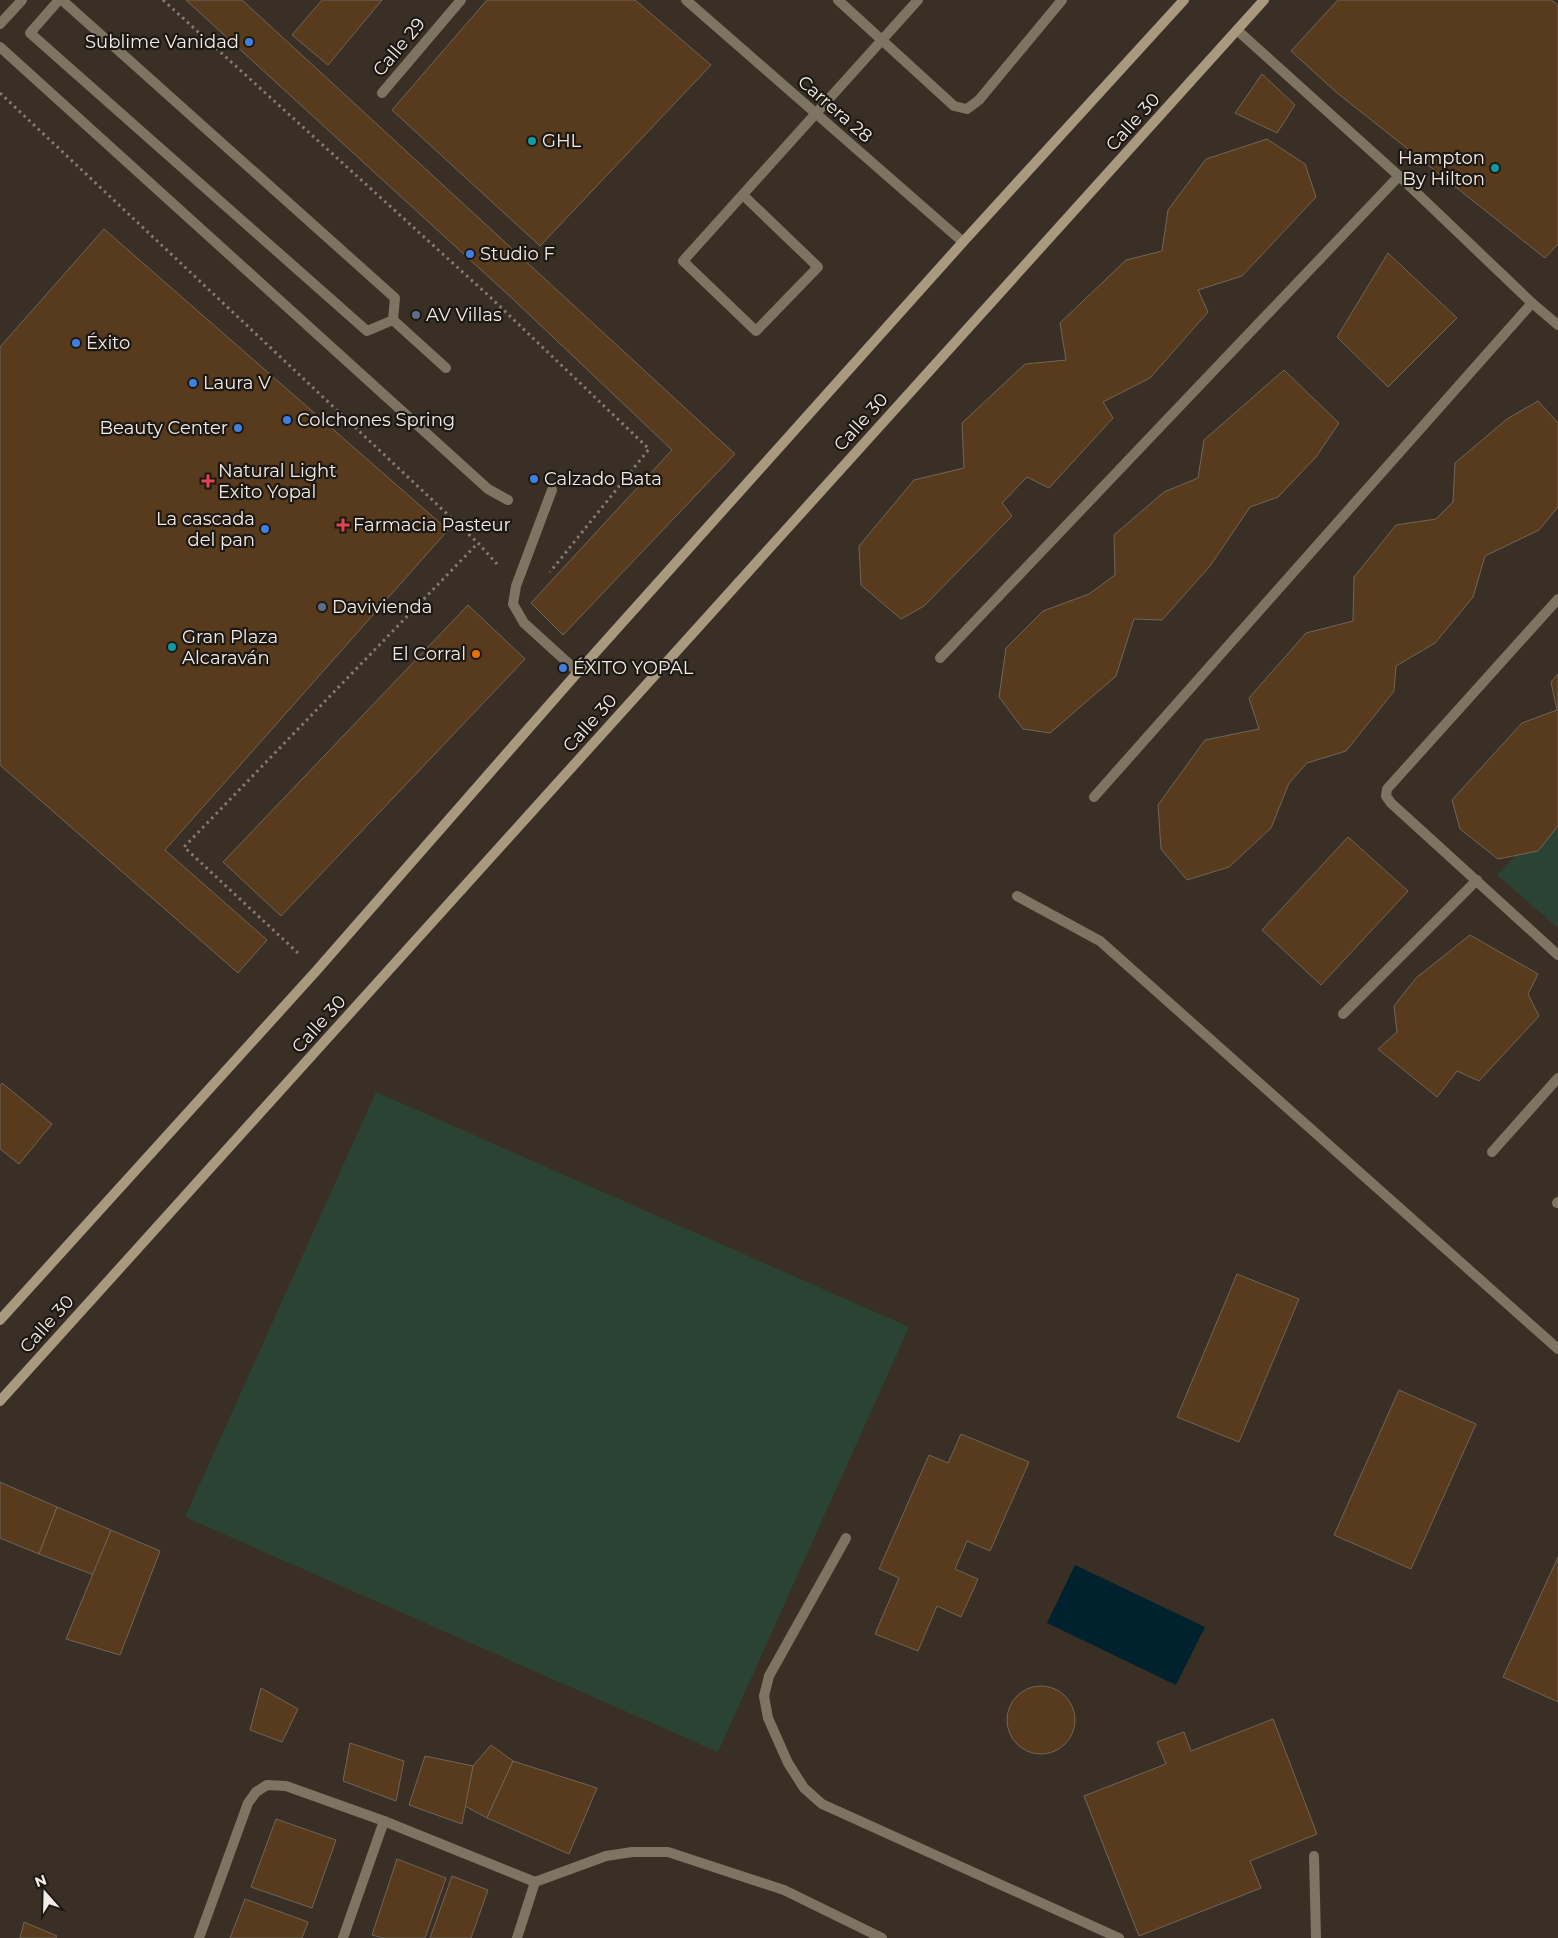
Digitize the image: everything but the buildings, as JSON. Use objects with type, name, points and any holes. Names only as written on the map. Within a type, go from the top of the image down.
[{"type":"main road","points":[[0,1320],[317,970],[578,672],[963,242],[1184,0]]},
{"type":"main road","name":"Calle 30","points":[[0,1401],[1264,0]]},
{"type":"street","points":[[0,24],[22,0]]},
{"type":"street","points":[[60,0],[395,298],[393,320],[367,331],[30,34],[60,0]]},
{"type":"street","name":"Calle 29","points":[[382,93],[461,0]]},
{"type":"street","name":"Carrera 28","points":[[686,0],[963,242]]},
{"type":"street","points":[[838,0],[954,106],[967,108],[978,100],[1062,0]]},
{"type":"street","points":[[743,195],[818,267],[756,331],[683,261],[918,0]]},
{"type":"street","points":[[1238,30],[1399,176],[1558,325]]},
{"type":"street","points":[[0,47],[488,489],[508,500]]},
{"type":"street","points":[[940,658],[1399,176]]},
{"type":"street","points":[[1094,797],[1532,302]]},
{"type":"street","points":[[393,320],[446,368]]},
{"type":"street","points":[[552,490],[516,586],[513,604],[524,623],[578,672]]},
{"type":"street","points":[[1558,599],[1387,789],[1386,796],[1390,803],[1558,955]]},
{"type":"street","points":[[1343,1014],[1477,880]]},
{"type":"street","points":[[1017,896],[1100,941],[1558,1349]]},
{"type":"street","points":[[1492,1152],[1558,1078]]},
{"type":"street","points":[[846,1538],[769,1676],[764,1696],[768,1718],[788,1763],[804,1788],[822,1804],[1119,1938]]},
{"type":"street","points":[[199,1938],[248,1803],[256,1792],[267,1785],[286,1786],[384,1821],[535,1882],[606,1856],[632,1852],[668,1852],[784,1890],[882,1938]]},
{"type":"street","points":[[342,1938],[384,1821]]},
{"type":"street","points":[[1314,1856],[1316,1938]]},
{"type":"street","points":[[516,1938],[535,1882]]},
{"type":"path","points":[[163,0],[489,296],[649,449],[549,574]]},
{"type":"path","points":[[0,93],[478,544],[184,847],[317,970]]},
{"type":"green space","points":[[1558,811],[1558,928],[1497,875]]},
{"type":"green space","points":[[376,1092],[909,1327],[718,1752],[185,1517]]},
{"type":"water","points":[[1075,1565],[1205,1627],[1176,1685],[1047,1623]]},
{"type":"place","name":"Sublime Vanidad","points":[[249,42]]},
{"type":"place","name":"GHL","points":[[532,141]]},
{"type":"place","name":"Hampton By Hilton","points":[[1495,168]]},
{"type":"place","name":"Studio F","points":[[470,254]]},
{"type":"place","name":"AV Villas","points":[[416,315]]},
{"type":"place","name":"Éxito","points":[[76,343]]},
{"type":"place","name":"Laura V","points":[[193,383]]},
{"type":"place","name":"Colchones Spring","points":[[287,420]]},
{"type":"place","name":"Beauty Center","points":[[238,428]]},
{"type":"place","name":"Calzado Bata","points":[[534,479]]},
{"type":"place","name":"Natural Light Exito Yopal","points":[[208,481]]},
{"type":"place","name":"Farmacia Pasteur","points":[[343,525]]},
{"type":"place","name":"La cascada del pan","points":[[265,529]]},
{"type":"place","name":"Davivienda","points":[[322,607]]},
{"type":"place","name":"Gran Plaza Alcaraván","points":[[172,647]]},
{"type":"place","name":"El Corral","points":[[476,654]]},
{"type":"place","name":"ÉXITO YOPAL","points":[[563,668]]}]
